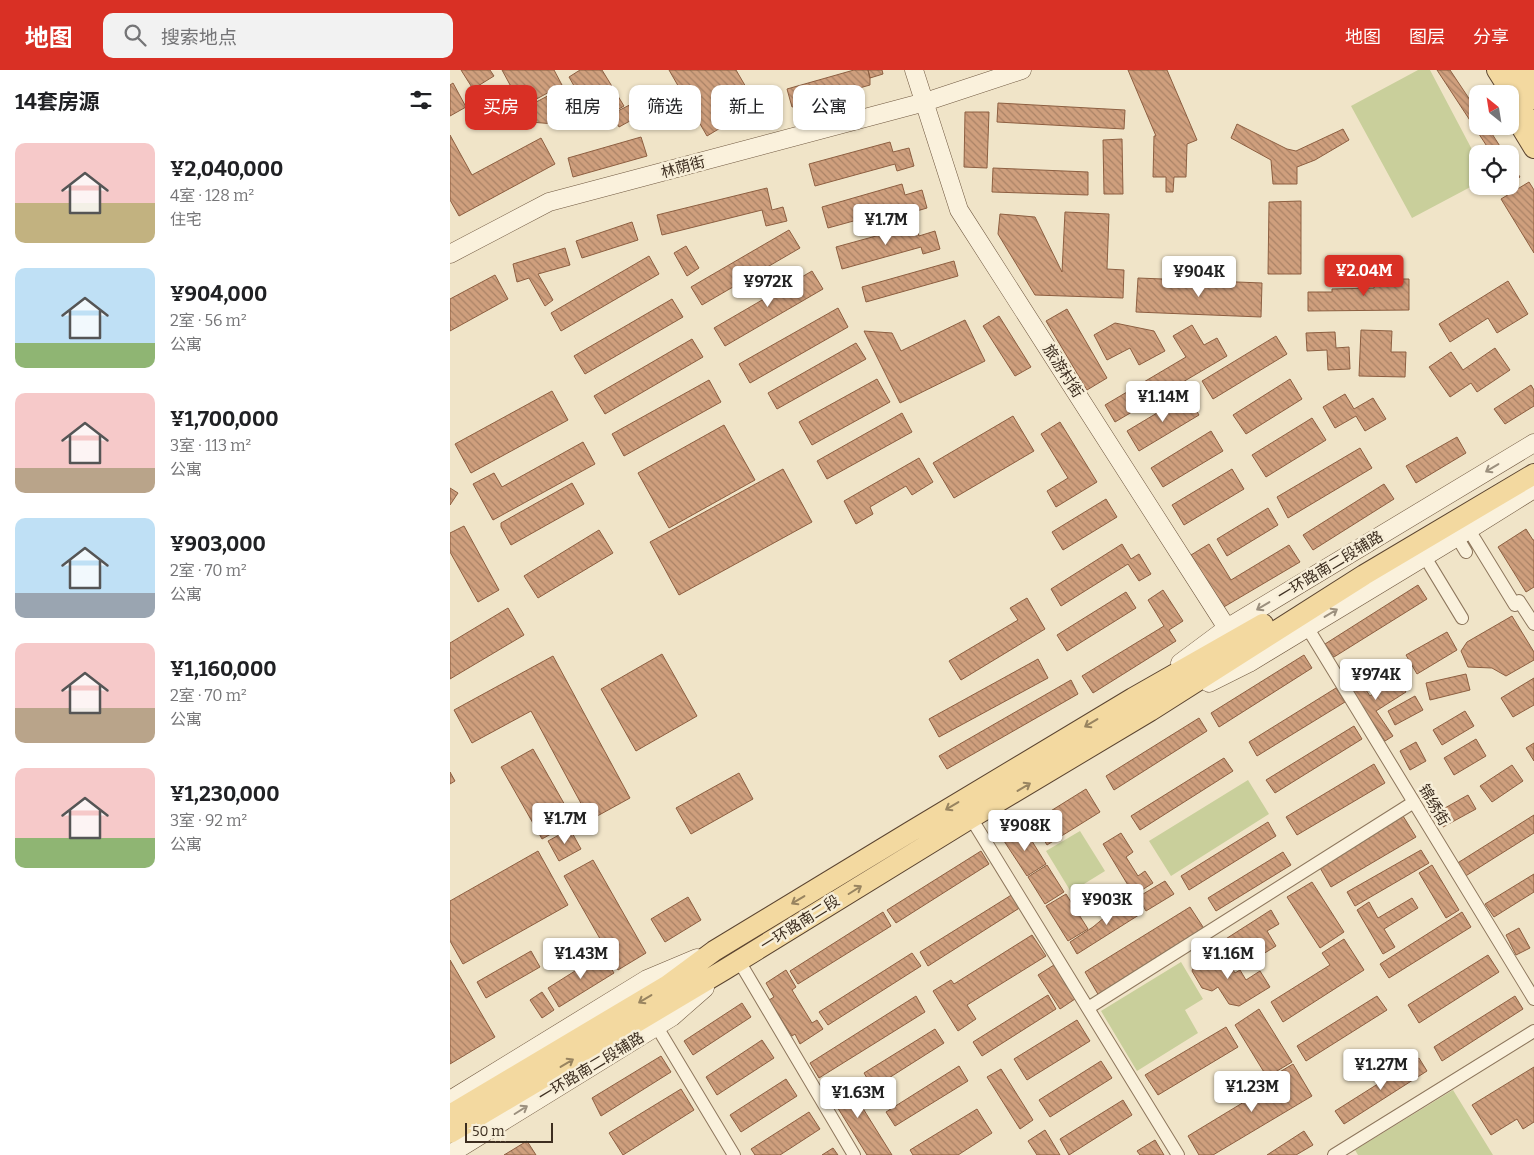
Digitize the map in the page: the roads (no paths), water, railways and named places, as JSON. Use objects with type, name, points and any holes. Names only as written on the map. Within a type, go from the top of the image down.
[{"type":"main road","name":"旅游村街","points":[[914,70],[959,210],[1227,628]]},
{"type":"main road","name":"林荫街","points":[[450,254],[549,202],[925,102],[1022,70]]},
{"type":"main road","points":[[1484,70],[1494,85]]},
{"type":"main road","points":[[1497,70],[1534,128]]},
{"type":"main road","points":[[1516,70],[1534,99]]},
{"type":"main road","points":[[1519,124],[1534,148]]},
{"type":"main road","name":"一环路南二段辅路","points":[[1133,698],[1227,628],[1534,443]]},
{"type":"main road","name":"一环路南二段","points":[[450,1115],[668,985],[714,951],[1133,698],[1240,638],[1534,464]]},
{"type":"main road","name":"一环路南二段","points":[[450,1133],[732,966],[971,818],[1150,711],[1364,575],[1534,474]]},
{"type":"main road","points":[[1150,711],[1249,663],[1425,557],[1464,540],[1534,490]]},
{"type":"main road","points":[[450,1100],[648,979],[714,951]]},
{"type":"main road","name":"一环路南二段辅路","points":[[450,1154],[672,1018],[732,966]]},
{"type":"street","points":[[1464,540],[1515,605],[1519,601],[1534,624]]},
{"type":"street","points":[[1425,557],[1462,618]]},
{"type":"street","name":"锦绣街","points":[[1307,627],[1534,999]]},
{"type":"street","points":[[1088,1008],[1414,802]]},
{"type":"street","points":[[971,818],[1178,1155]]},
{"type":"street","points":[[732,966],[854,1155]]},
{"type":"street","points":[[657,1026],[734,1155]]},
{"type":"street","points":[[1334,1155],[1534,1031]]}]
